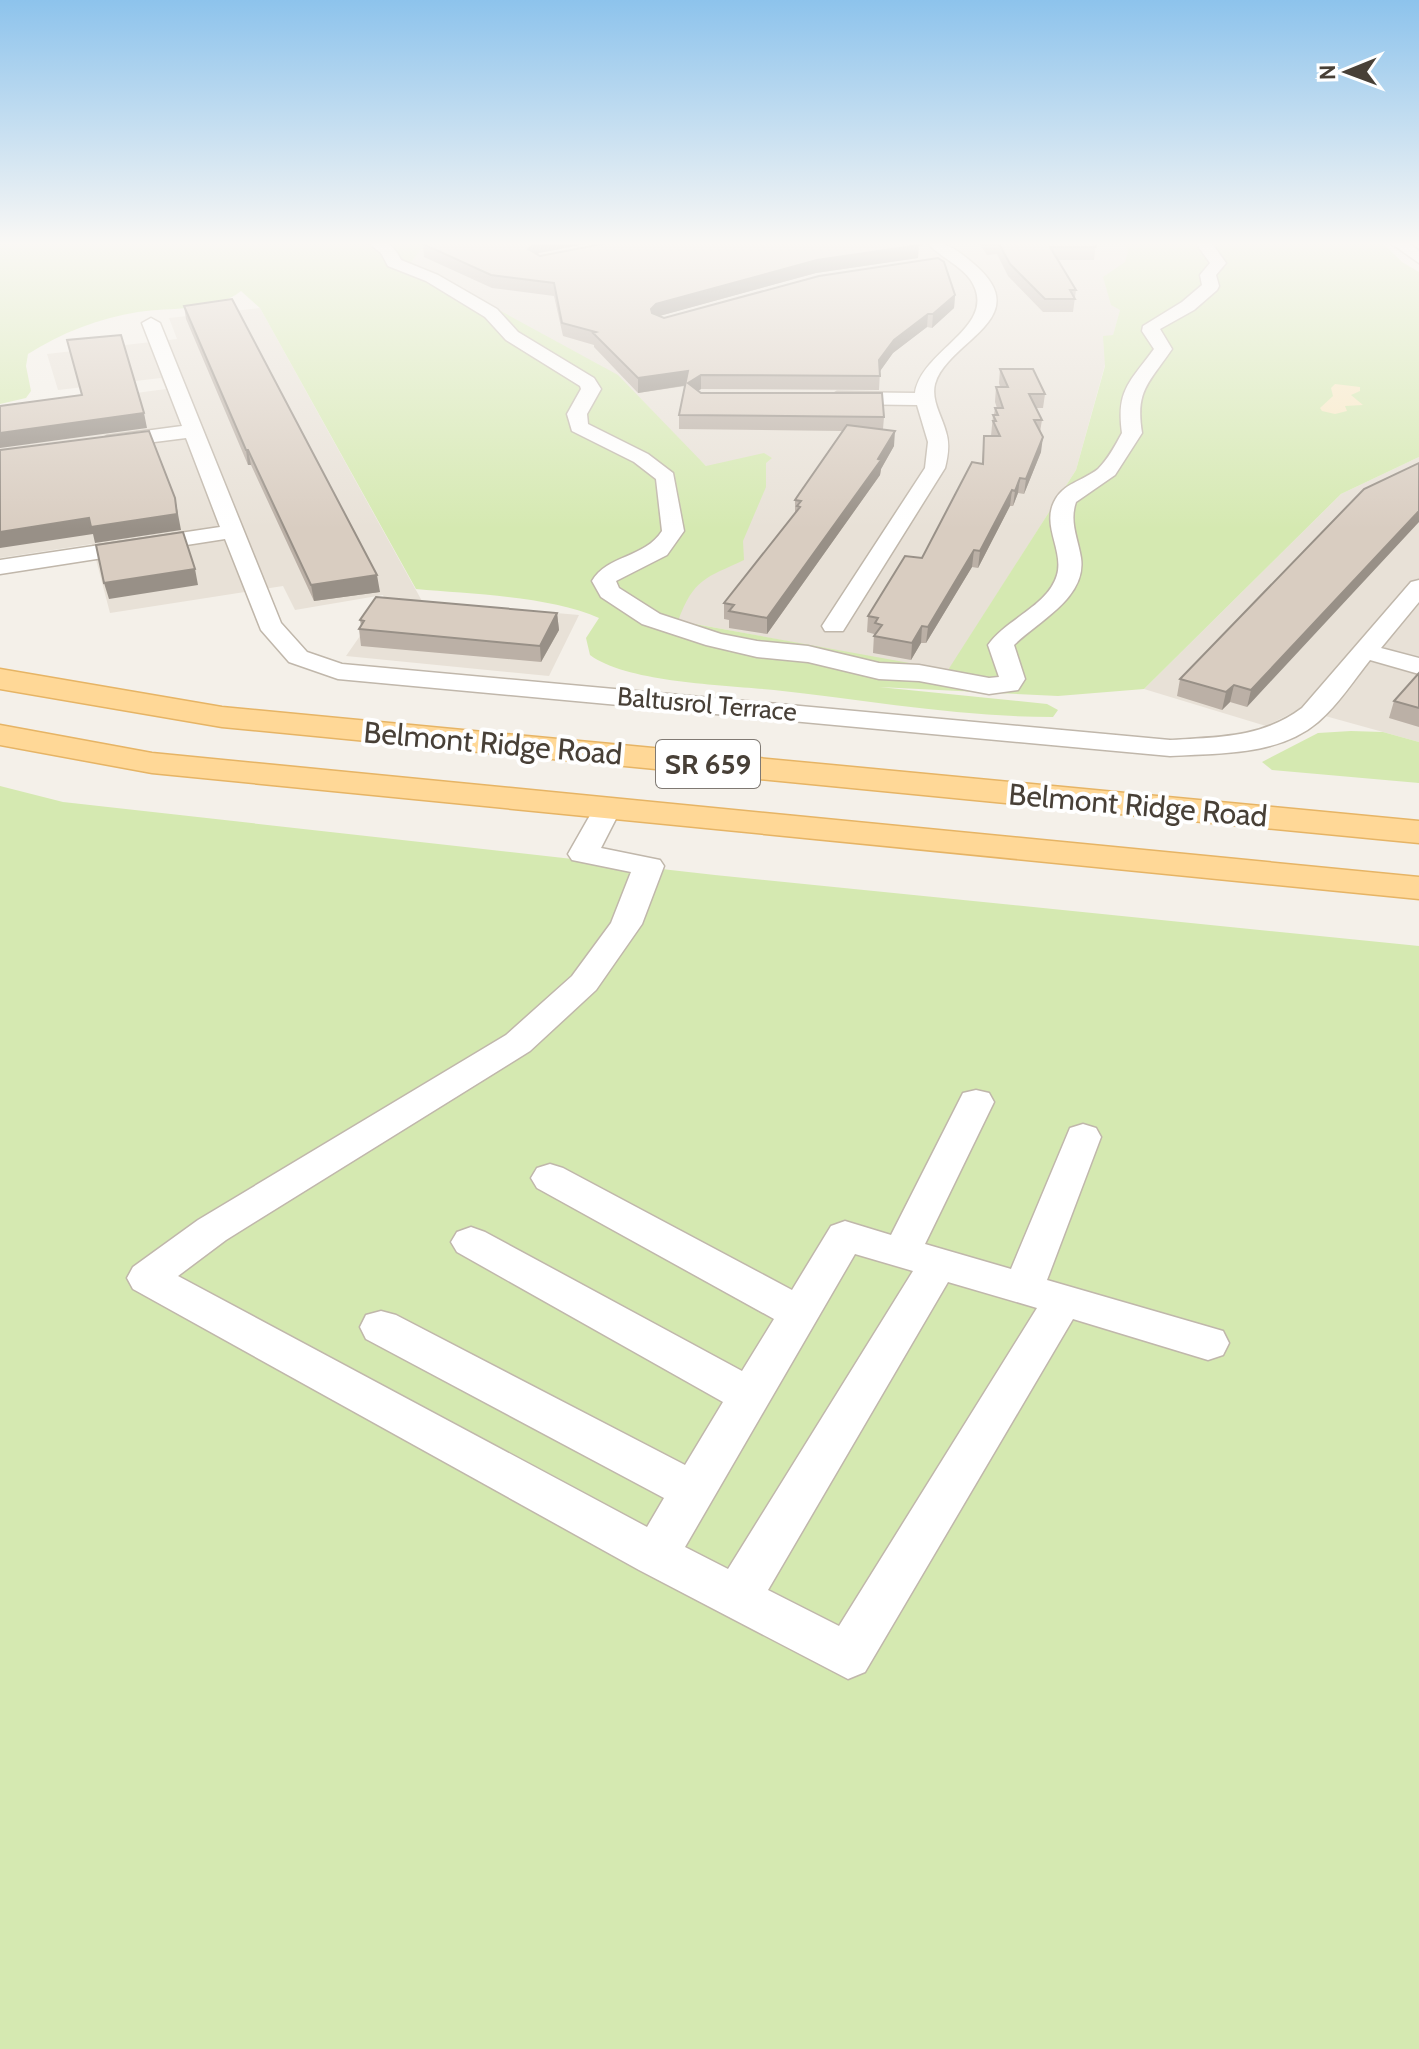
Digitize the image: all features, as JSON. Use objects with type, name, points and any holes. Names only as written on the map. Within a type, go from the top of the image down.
[{"type":"main road","name":"Belmont Ridge Road","points":[[0,679],[222,717],[1419,832]]},
{"type":"main road","name":"Belmont Ridge Road","points":[[0,735],[152,763],[1419,888]]},
{"type":"street","name":"Baltusrol Terrace","points":[[157,338],[270,625],[298,657],[338,671],[1170,748],[1208,748],[1272,736],[1295,726],[1311,714],[1419,587]]},
{"type":"street","points":[[515,338],[587,382],[591,389],[577,414],[579,427],[641,458],[666,477],[673,531],[671,537],[652,558],[606,577],[604,581],[609,592],[651,619],[723,642],[808,654],[879,671],[907,671],[989,686],[1009,684],[1012,679],[1001,650],[1003,641],[1050,602],[1068,581],[1071,565],[1062,526],[1063,507],[1073,492],[1108,471],[1132,433],[1128,408],[1131,395],[1163,349],[1155,338]]},
{"type":"street","points":[[834,626],[935,468],[939,438],[925,399],[929,374],[965,338]]},
{"type":"street","points":[[819,397],[925,399]]},
{"type":"street","points":[[89,445],[193,431]]},
{"type":"street","points":[[0,567],[235,531]]},
{"type":"street","points":[[1365,651],[1419,666]]},
{"type":"street","points":[[607,809],[583,854],[649,866],[626,924],[584,983],[518,1043],[212,1230],[147,1278],[655,1555],[848,1656],[1043,1294],[1083,1137]]},
{"type":"street","points":[[737,1598],[920,1258],[976,1102]]},
{"type":"street","points":[[550,1178],[799,1313]]},
{"type":"street","points":[[655,1555],[845,1236],[1208,1343]]},
{"type":"street","points":[[471,1242],[749,1396]]},
{"type":"street","points":[[381,1327],[693,1491]]},
{"type":"shaded area","points":[[276,338],[422,601],[579,615],[549,676],[346,656],[385,600],[383,595],[295,610],[283,586],[110,613],[92,544],[0,558],[0,411],[166,389],[161,378],[58,390],[47,354],[177,339]]},
{"type":"shaded area","points":[[521,338],[1112,338],[1076,470],[948,671],[668,619],[751,511],[702,462]]},
{"type":"shaded area","points":[[1419,457],[1419,742],[1300,709],[1266,726],[1144,689],[1341,494]]},
{"type":"green space","points":[[0,338],[57,338],[28,354],[26,366],[31,391],[26,398],[0,404]]},
{"type":"green space","points":[[276,338],[550,338],[618,375],[706,466],[764,453],[772,458],[766,463],[766,487],[743,541],[744,560],[703,581],[690,596],[678,621],[948,670],[1076,470],[1105,366],[1103,338],[1419,338],[1419,457],[1341,494],[1144,689],[1058,696],[879,687],[1047,704],[1058,710],[1053,717],[948,711],[652,677],[628,672],[590,655],[586,638],[599,618],[557,605],[509,597],[416,589]]},
{"type":"green space","points":[[1383,732],[1419,742],[1419,783],[1272,770],[1262,762],[1318,733]]},
{"type":"green space","points":[[0,786],[63,802],[715,875],[1419,946],[1419,2049],[0,2049]]},
{"type":"sand","points":[[1335,384],[1360,387],[1360,391],[1351,395],[1363,405],[1345,406],[1347,411],[1335,414],[1322,411],[1320,408],[1333,396],[1331,388]]},
{"type":"building","points":[[122,338],[144,413],[0,433],[0,406],[82,395],[67,340]]},
{"type":"building","points":[[198,338],[252,338],[377,575],[311,585],[246,450]]},
{"type":"building","points":[[598,338],[897,338],[879,360],[880,376],[701,375],[688,383],[701,393],[882,393],[884,417],[679,415],[688,371],[638,378]]},
{"type":"building","points":[[1000,369],[1033,369],[1045,394],[1029,394],[1042,420],[1034,420],[1043,437],[1026,479],[1020,478],[1015,491],[1012,490],[980,551],[974,550],[928,627],[922,626],[912,643],[874,636],[882,625],[875,623],[878,618],[868,616],[905,556],[922,558],[972,462],[983,464],[984,436],[1000,436],[993,421],[996,421],[993,415],[998,415],[995,408],[1003,408],[996,387],[1008,387]]},
{"type":"building","points":[[847,425],[895,431],[878,459],[881,460],[767,618],[729,611],[734,605],[724,603],[800,507],[797,506],[801,501],[795,500]]},
{"type":"building","points":[[149,431],[175,498],[177,514],[91,527],[89,518],[0,532],[0,450]]},
{"type":"building","points":[[1419,463],[1419,511],[1251,690],[1234,685],[1226,692],[1180,679],[1364,489]]},
{"type":"building","points":[[183,532],[195,569],[104,583],[96,545]]},
{"type":"building","points":[[376,597],[557,613],[540,646],[359,629],[364,621],[360,620]]},
{"type":"building","points":[[1419,673],[1419,708],[1394,701]]}]
